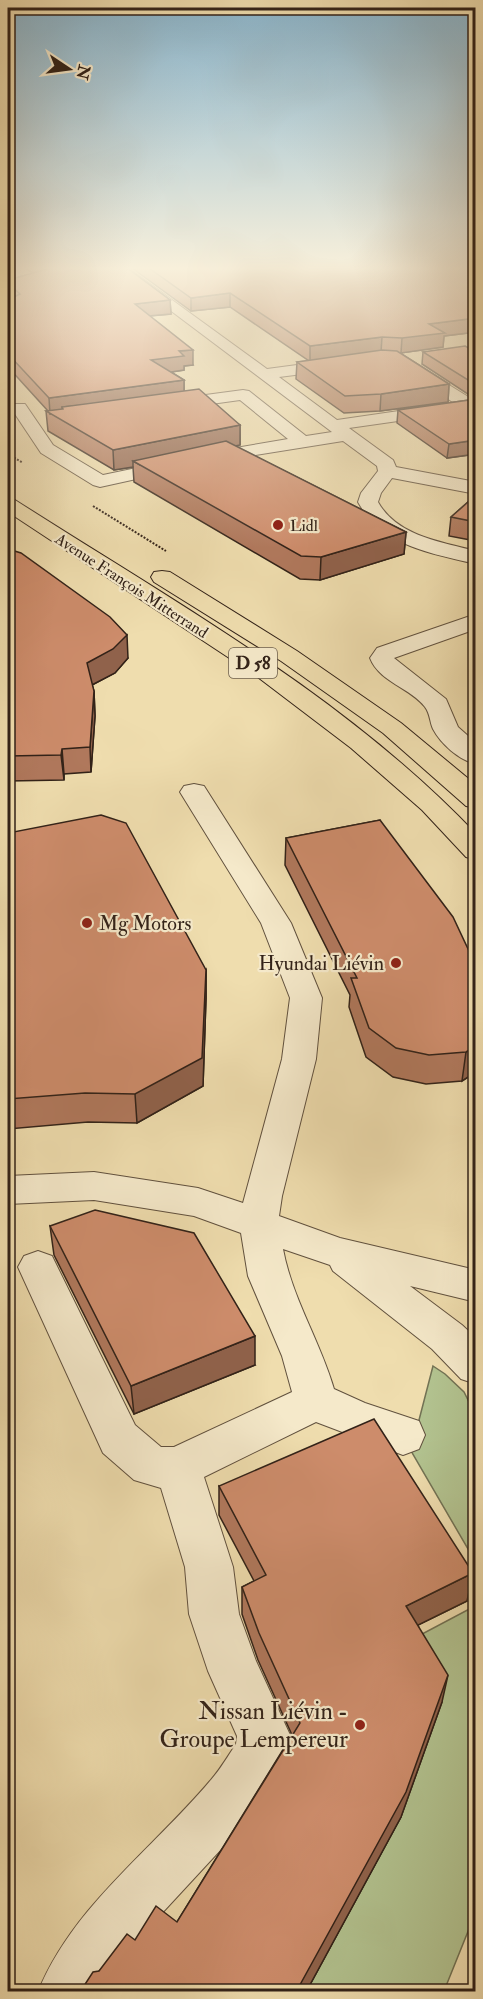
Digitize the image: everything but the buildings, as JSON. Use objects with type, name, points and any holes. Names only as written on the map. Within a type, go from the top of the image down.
[{"type":"main road","name":"Avenue François Mitterrand","points":[[8,480],[298,663],[392,728],[476,800]]},
{"type":"main road","name":"Avenue François Mitterrand","points":[[8,504],[264,670],[369,750],[432,804],[476,851]]},
{"type":"street","points":[[248,361],[386,464],[387,471],[371,493],[368,502],[372,512],[380,521],[411,538],[476,558]]},
{"type":"street","points":[[23,412],[47,449],[100,481],[218,456],[302,442],[342,430],[461,407],[470,401],[402,361]]},
{"type":"street","points":[[302,442],[243,395],[152,400],[268,376],[359,362]]},
{"type":"street","points":[[23,412],[52,421]]},
{"type":"street","points":[[387,471],[476,488]]},
{"type":"street","points":[[476,621],[385,653],[382,658],[384,663],[437,704],[446,729],[476,756]]},
{"type":"street","points":[[194,792],[276,923],[306,998],[299,1059],[263,1196],[259,1223],[268,1276],[303,1356],[316,1401],[353,1418],[403,1435]]},
{"type":"street","points":[[8,1190],[94,1186],[198,1202],[336,1252],[476,1286]]},
{"type":"street","points":[[336,1252],[447,1337],[476,1366]]},
{"type":"street","points":[[38,1267],[119,1439],[150,1466],[178,1467],[316,1401]]},
{"type":"street","points":[[69,1992],[80,1971],[131,1905],[230,1800],[262,1753],[264,1734],[234,1671],[214,1614],[209,1567],[178,1467]]},
{"type":"green space","points":[[433,1366],[464,1392],[475,1414],[475,1561],[411,1451]]},
{"type":"green space","points":[[475,1606],[475,1914],[444,1991],[306,1992],[401,1817],[407,1642]]},
{"type":"place","name":"Lidl","points":[[278,525]]},
{"type":"place","name":"Mg Motors","points":[[87,923]]},
{"type":"place","name":"Hyundai Liévin","points":[[396,963]]},
{"type":"place","name":"Nissan Liévin - Groupe Lempereur","points":[[360,1725]]}]
